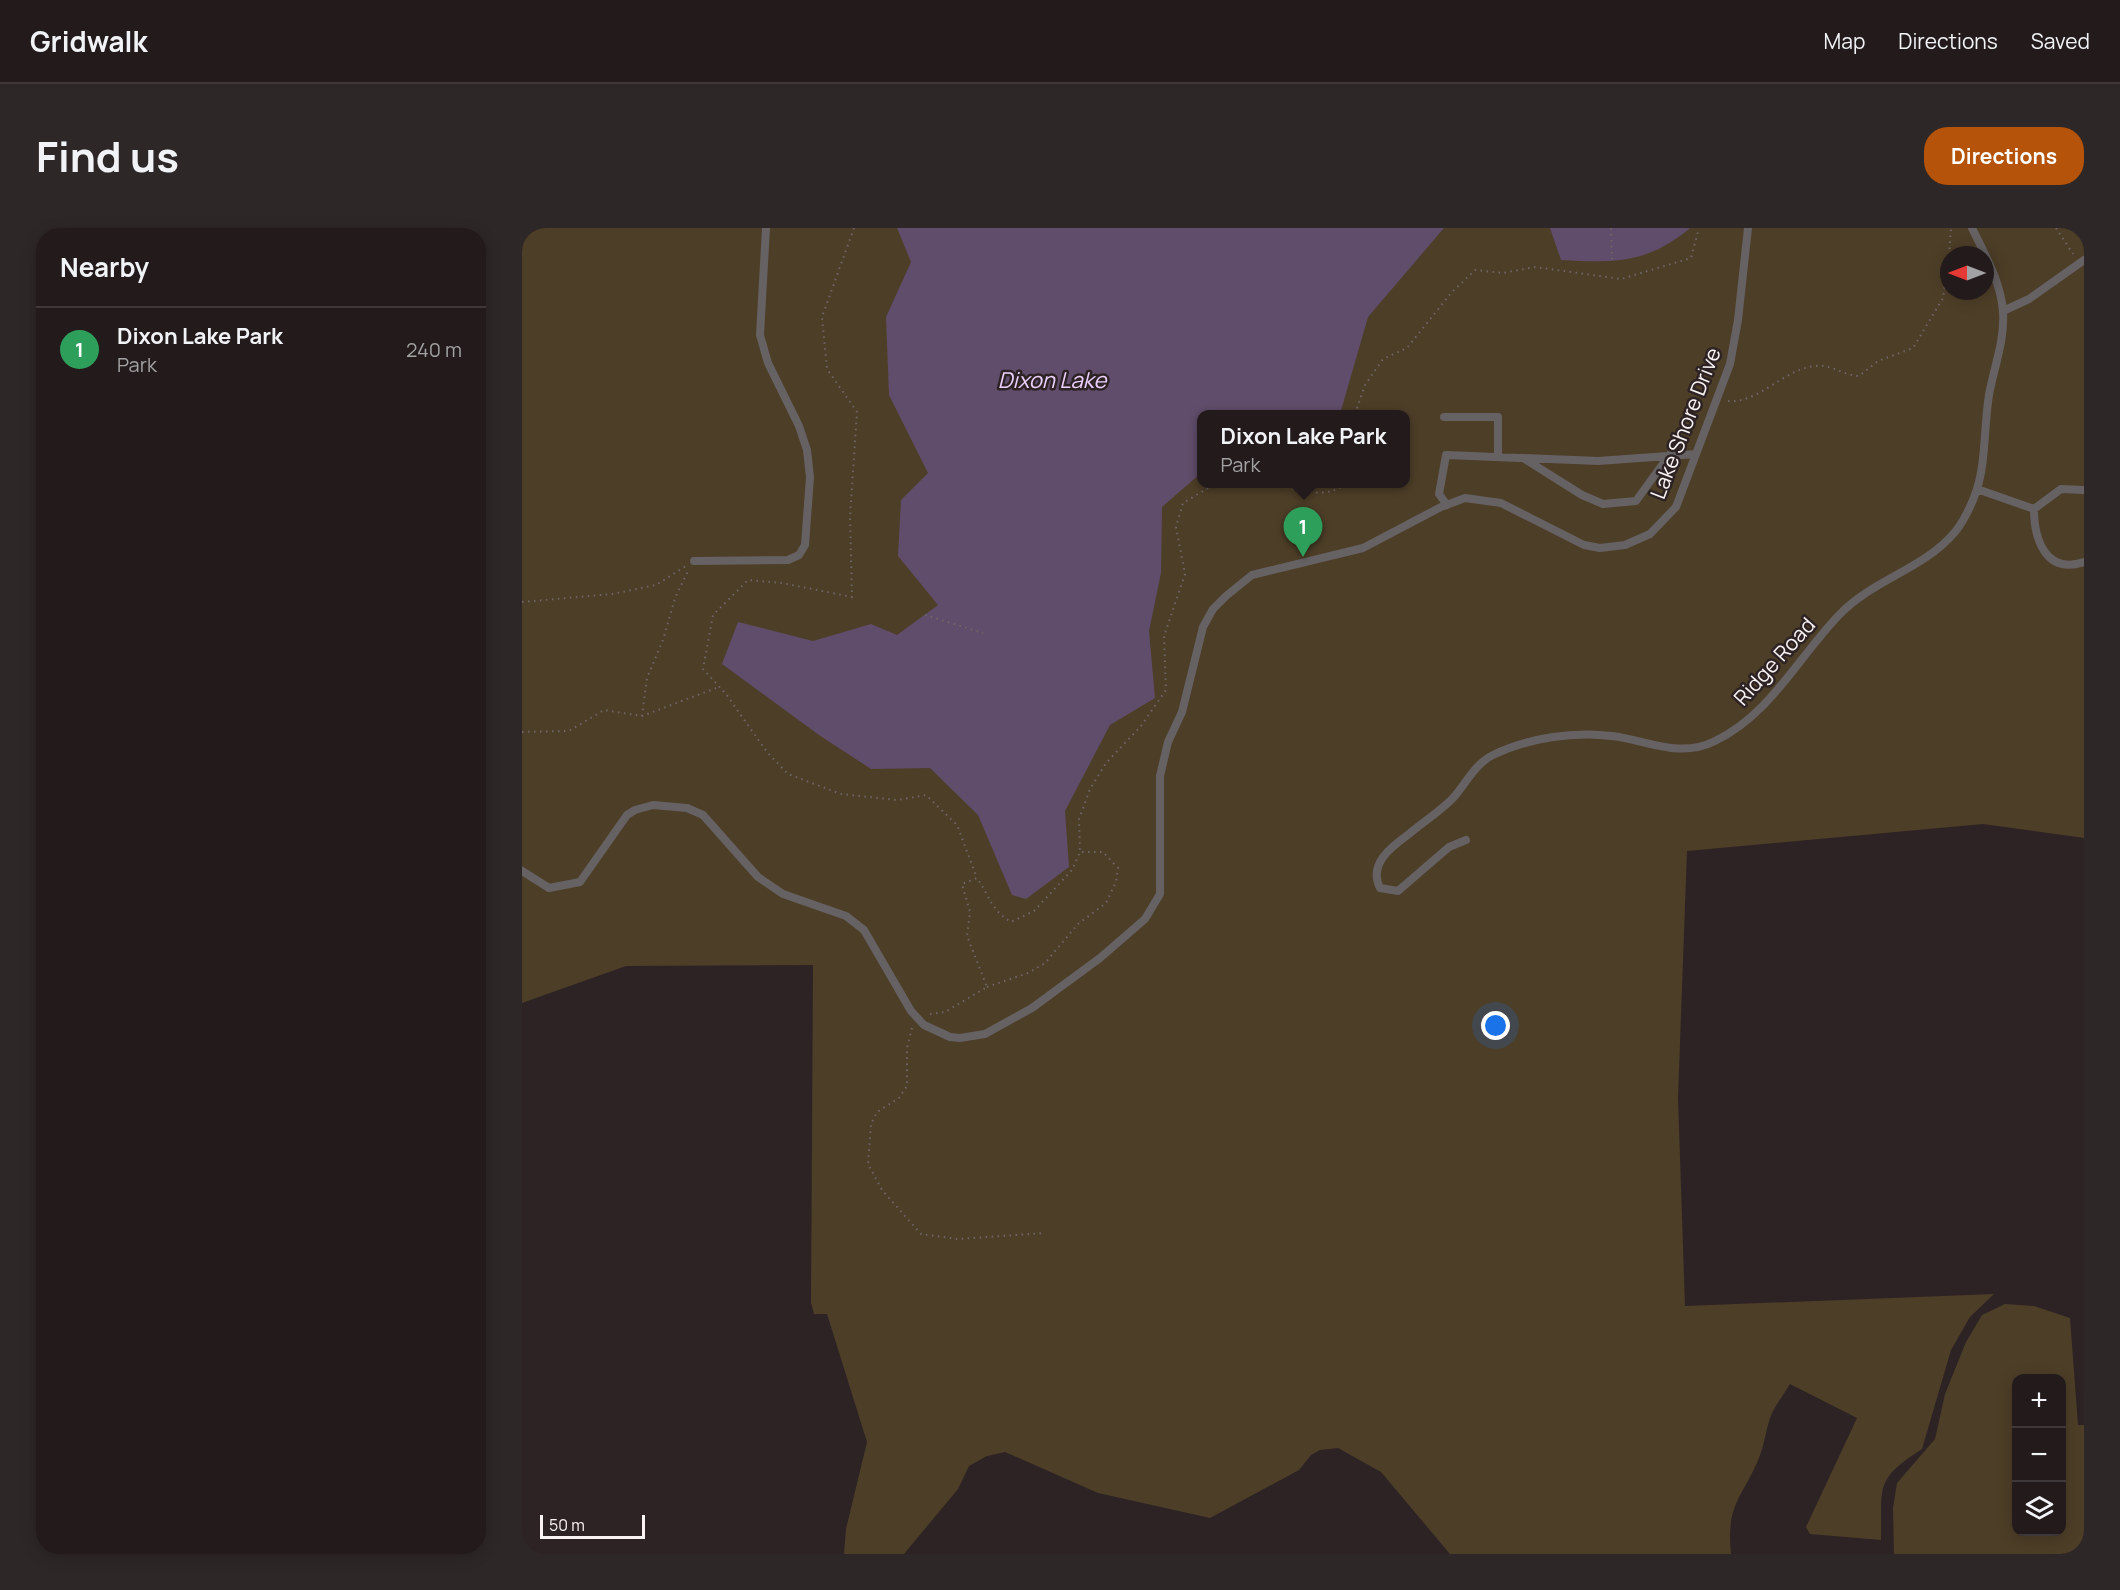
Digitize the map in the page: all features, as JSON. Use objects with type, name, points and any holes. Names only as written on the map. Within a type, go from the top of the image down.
[{"type":"lane","points":[[694,561],[788,560],[799,555],[805,545],[810,477],[807,450],[799,426],[768,363],[760,336],[766,228]]},
{"type":"lane","name":"Lake Shore Drive","points":[[522,871],[549,888],[580,882],[627,815],[653,805],[687,808],[703,815],[758,877],[783,894],[846,916],[864,930],[917,1018],[924,1025],[950,1037],[960,1038],[985,1034],[1032,1008],[1100,958],[1145,919],[1160,894],[1160,776],[1168,742],[1182,712],[1203,627],[1213,609],[1252,575],[1363,548],[1465,498],[1501,502],[1584,545],[1600,548],[1626,545],[1650,534],[1676,507],[1730,364],[1748,228]]},
{"type":"lane","name":"Ridge Road","points":[[1466,840],[1449,847],[1398,891],[1380,888],[1375,877],[1377,867],[1392,847],[1452,799],[1477,767],[1492,755],[1555,736],[1612,736],[1659,748],[1691,748],[1715,742],[1760,710],[1841,612],[1876,585],[1934,554],[1957,530],[1977,489],[1990,394],[2002,339],[2003,311],[1997,280],[1972,228]]},
{"type":"lane","points":[[2003,311],[2029,299],[2082,262]]},
{"type":"lane","points":[[1444,417],[1498,417],[1498,457]]},
{"type":"lane","points":[[1523,458],[1582,495],[1603,504],[1636,501],[1670,454]]},
{"type":"lane","points":[[1447,505],[1439,494],[1446,455],[1598,462],[1670,454],[1696,454]]},
{"type":"lane","points":[[1977,489],[2034,509]]},
{"type":"lane","points":[[2034,509],[2061,489],[2084,490]]},
{"type":"lane","points":[[2034,509],[2037,540],[2043,551],[2053,560],[2065,564],[2084,562]]},
{"type":"path","points":[[854,228],[822,316],[827,369],[857,412],[850,518],[852,597],[782,583],[748,580],[712,615],[703,669],[767,752],[788,774],[841,794],[897,800],[926,795],[957,825],[977,878],[996,913],[1011,922],[1034,911],[1072,870],[1080,852],[1079,819],[1090,789],[1106,763],[1141,726],[1166,690],[1164,636],[1185,574],[1176,527],[1183,503],[1207,488]]},
{"type":"path","points":[[1611,228],[1612,263]]},
{"type":"path","points":[[1356,410],[1365,385],[1383,359],[1407,348],[1451,293],[1475,270],[1503,273],[1535,267],[1621,279],[1691,258],[1699,228]]},
{"type":"path","points":[[1950,246],[1951,228]]},
{"type":"path","points":[[2056,228],[2082,262]]},
{"type":"path","points":[[1716,400],[1738,402],[1779,380],[1813,366],[1832,366],[1844,375],[1859,376],[1878,361],[1913,348],[1942,300]]},
{"type":"path","points":[[1292,488],[1306,492],[1335,492],[1340,488]]},
{"type":"path","points":[[522,602],[612,594],[656,585],[694,561]]},
{"type":"path","points":[[642,716],[647,678],[663,640],[675,598],[694,561]]},
{"type":"path","points":[[925,615],[983,633]]},
{"type":"path","points":[[522,732],[569,731],[604,710],[642,716],[719,687]]},
{"type":"path","points":[[924,1025],[931,1014],[945,1012],[987,987],[1028,973],[1045,963],[1078,924],[1096,913],[1106,903],[1116,882],[1118,868],[1103,852],[1080,852]]},
{"type":"path","points":[[977,878],[962,884],[970,912],[967,936],[987,987]]},
{"type":"path","points":[[917,1018],[907,1048],[907,1086],[899,1098],[877,1112],[871,1124],[868,1164],[882,1190],[921,1234],[958,1239],[1044,1233]]},
{"type":"shaded area","points":[[522,228],[2084,228],[2084,838],[1983,824],[1687,851],[1678,1098],[1685,1306],[1994,1294],[1970,1317],[1951,1350],[1922,1449],[1888,1477],[1882,1496],[1881,1540],[1810,1534],[1806,1527],[1857,1418],[1790,1384],[1772,1413],[1759,1458],[1733,1512],[1730,1537],[1731,1554],[1450,1554],[1381,1472],[1338,1448],[1320,1450],[1311,1455],[1299,1470],[1210,1518],[1098,1493],[1005,1452],[987,1456],[969,1466],[958,1489],[904,1554],[844,1554],[846,1529],[867,1442],[827,1314],[814,1314],[811,1303],[813,965],[626,966],[522,1003]]},
{"type":"shaded area","points":[[2005,1304],[2034,1306],[2070,1318],[2078,1425],[2084,1425],[2084,1554],[1894,1554],[1893,1508],[1897,1483],[1935,1439],[1945,1394],[1966,1342],[1982,1315]]},
{"type":"water","name":"Dixon Lake","points":[[897,228],[1444,228],[1368,317],[1341,410],[1197,410],[1197,476],[1162,507],[1161,573],[1149,631],[1155,698],[1110,725],[1065,811],[1069,867],[1026,899],[1012,895],[978,815],[930,768],[871,769],[819,735],[722,664],[738,622],[813,641],[871,624],[897,635],[938,605],[898,556],[901,500],[928,473],[889,395],[886,317],[911,262]]},
{"type":"water","points":[[1550,228],[1689,229],[1673,241],[1644,255],[1629,259],[1597,261],[1561,260]]},
{"type":"place","name":"Dixon Lake Park","points":[[1303,557]]}]
